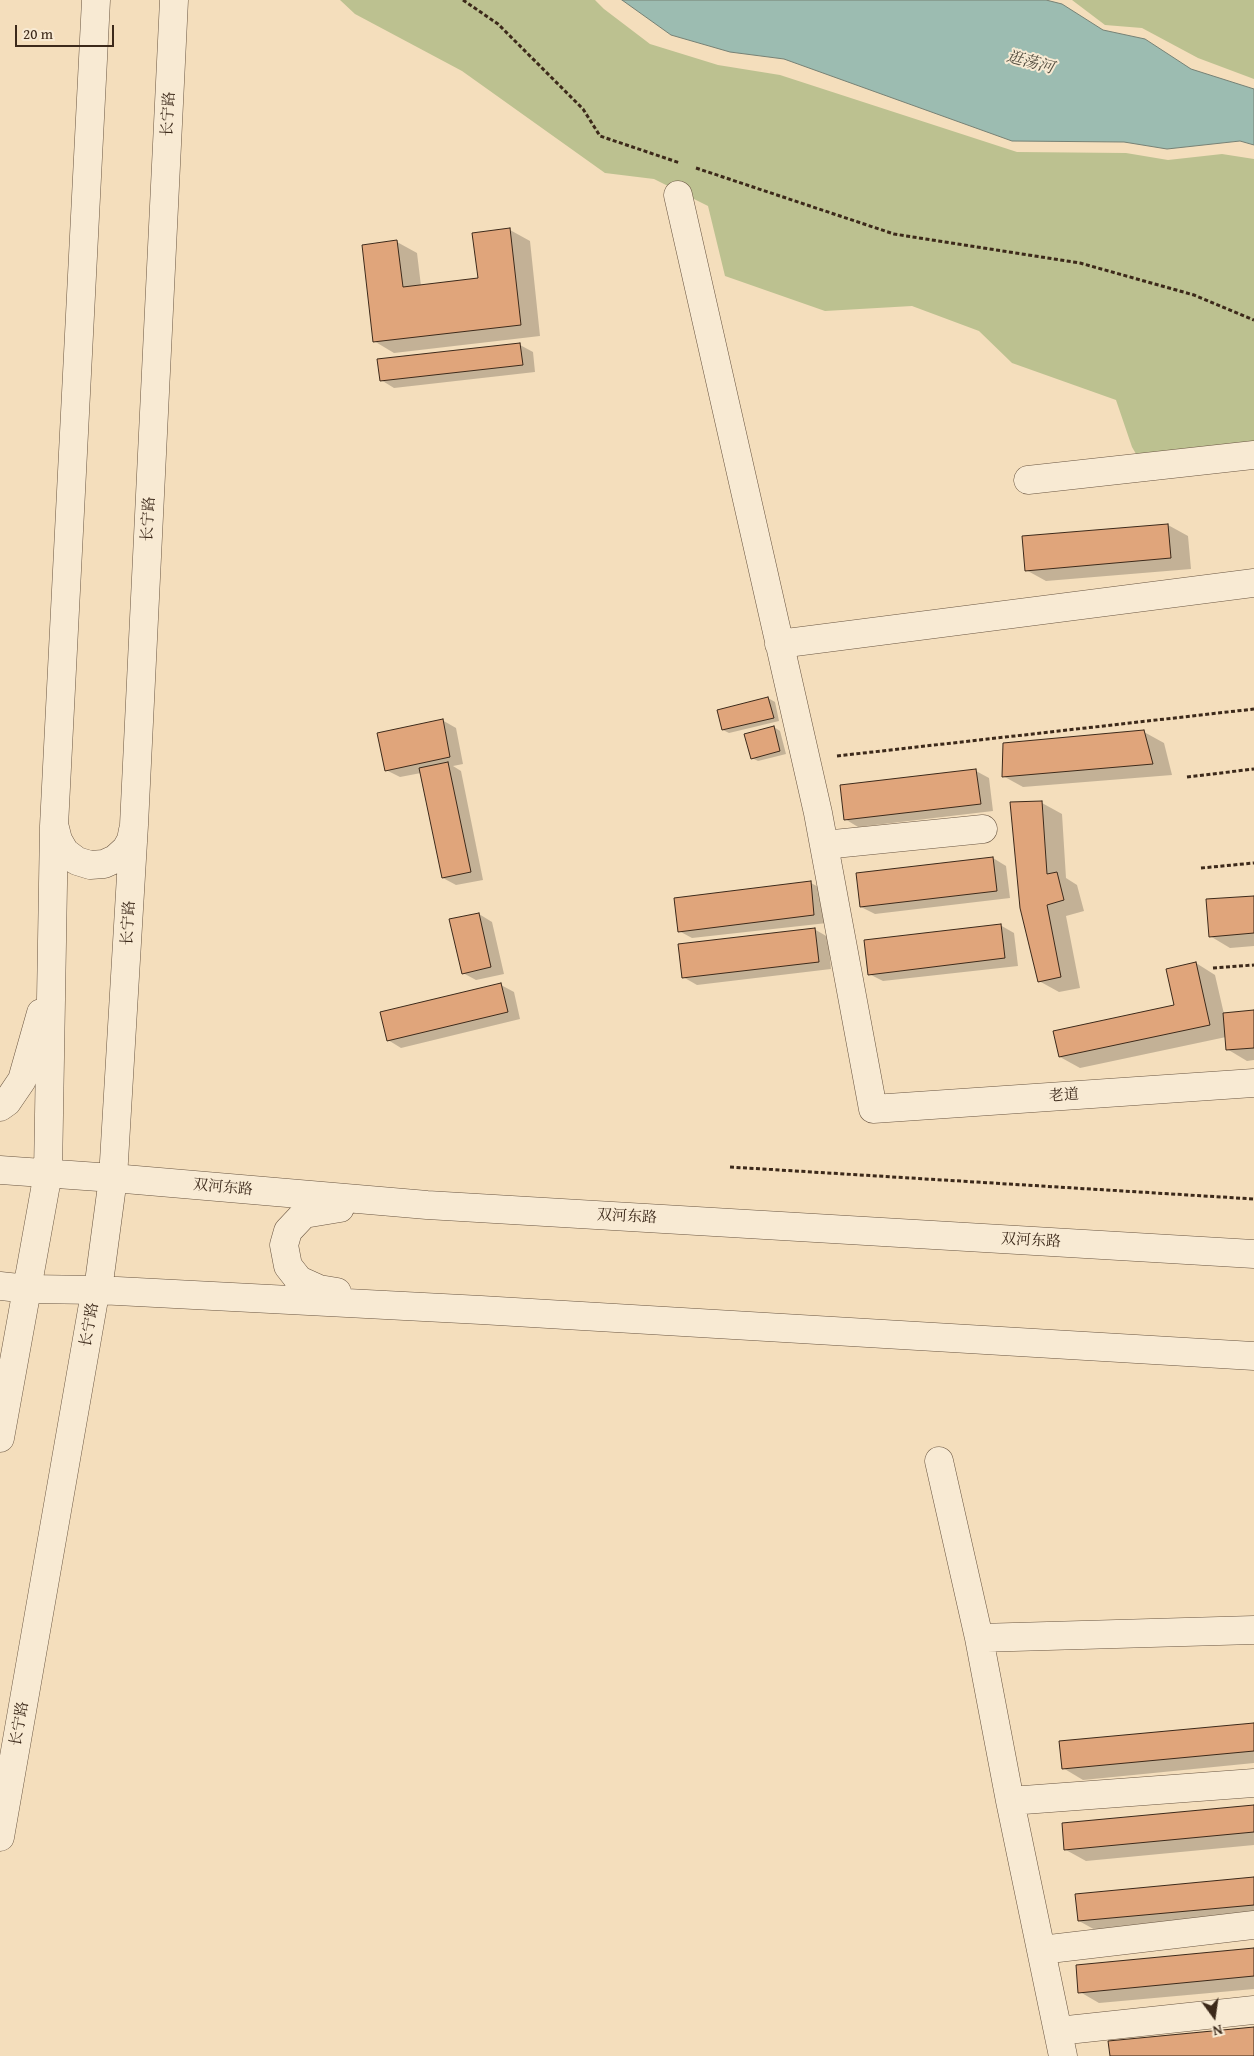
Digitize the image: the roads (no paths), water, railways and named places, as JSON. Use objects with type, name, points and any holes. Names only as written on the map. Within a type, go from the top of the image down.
[{"type":"street","points":[[0,1438],[48,1173],[54,826],[96,0]]},
{"type":"street","name":"长宁路","points":[[0,1836],[95,1293],[98,1290],[113,1178],[134,825],[174,0]]},
{"type":"street","points":[[678,196],[824,845],[983,829]]},
{"type":"street","points":[[1028,480],[1254,455]]},
{"type":"street","points":[[780,644],[1254,583]]},
{"type":"street","points":[[54,826],[58,840],[65,852],[77,861],[90,865],[104,864],[115,859],[126,849],[131,840],[134,825]]},
{"type":"street","name":"老道","points":[[824,845],[873,1109],[1254,1083]]},
{"type":"street","points":[[0,1107],[22,1080],[50,978]]},
{"type":"street","name":"双河东路","points":[[0,1170],[113,1178],[427,1206],[1254,1254]]},
{"type":"street","points":[[421,1307],[320,1289],[299,1280],[288,1266],[284,1245],[288,1231],[304,1214],[330,1208],[427,1206]]},
{"type":"street","points":[[0,1286],[28,1289],[98,1290],[421,1307],[1254,1356]]},
{"type":"street","points":[[939,1461],[979,1638],[1060,2044],[1254,2010]]},
{"type":"street","points":[[979,1638],[1254,1630]]},
{"type":"street","points":[[1010,1801],[1254,1784]]},
{"type":"street","points":[[1041,1950],[1254,1925]]},
{"type":"water","name":"逛荡河","points":[[622,0],[1046,0],[1062,4],[1103,30],[1145,39],[1191,69],[1254,89],[1254,145],[1240,141],[1167,149],[1124,142],[1012,141],[784,59],[730,52],[671,35]]}]
